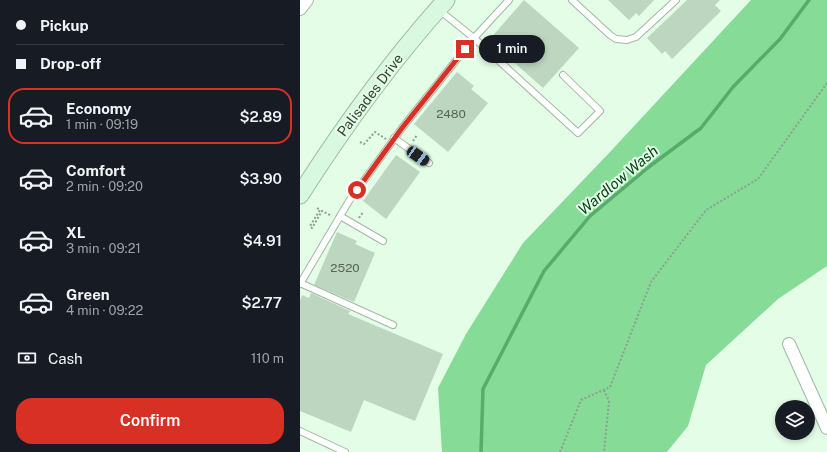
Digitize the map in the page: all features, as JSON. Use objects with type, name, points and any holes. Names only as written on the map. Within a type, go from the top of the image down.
[{"type":"street","points":[[300,9],[307,0]]},
{"type":"street","name":"Palisades Drive","points":[[300,194],[349,121],[380,80],[442,5]]},
{"type":"street","points":[[789,344],[827,428]]},
{"type":"lane","points":[[393,325],[300,284],[349,202],[394,138],[474,38],[509,0]]},
{"type":"lane","points":[[572,0],[610,36],[616,39],[627,40],[636,37],[676,0]]},
{"type":"lane","points":[[665,0],[670,5]]},
{"type":"lane","points":[[442,5],[474,38],[578,134],[600,111],[563,75]]},
{"type":"lane","points":[[394,138],[429,163]]},
{"type":"lane","points":[[340,216],[383,241]]},
{"type":"lane","points":[[300,431],[344,452]]},
{"type":"path","points":[[560,452],[581,400],[610,387],[651,282],[706,210],[758,179],[827,83]]},
{"type":"path","points":[[360,142],[364,144],[375,132],[378,134]]},
{"type":"path","points":[[316,208],[320,210],[310,226],[312,228],[322,211],[325,213]]},
{"type":"path","points":[[604,390],[609,401],[604,452]]},
{"type":"green space","points":[[751,0],[827,0],[827,266],[778,299],[706,365],[688,426],[667,452],[442,452],[438,388],[466,334],[523,243]]},
{"type":"building","points":[[524,0],[579,48],[543,88],[489,40]]},
{"type":"building","points":[[608,0],[654,0],[639,16],[636,13],[629,20]]},
{"type":"building","points":[[687,0],[720,0],[715,5],[721,11],[672,59],[665,51],[662,54],[647,38]]},
{"type":"building","points":[[457,72],[474,86],[471,89],[488,103],[448,152],[414,124]]},
{"type":"building","points":[[396,155],[420,172],[386,219],[363,201]]},
{"type":"building","points":[[337,232],[357,241],[355,244],[375,253],[354,302],[314,285]]},
{"type":"building","points":[[311,293],[350,311],[348,314],[443,354],[415,421],[364,400],[351,432],[300,411],[300,300],[302,295],[309,298]]},
{"type":"waterway","name":"Wardlow Wash","points":[[481,452],[483,389],[544,271],[590,216],[650,166],[701,128],[733,87],[780,39],[809,0]]},
{"type":"route","points":[[357,190],[402,128],[465,49]]}]
